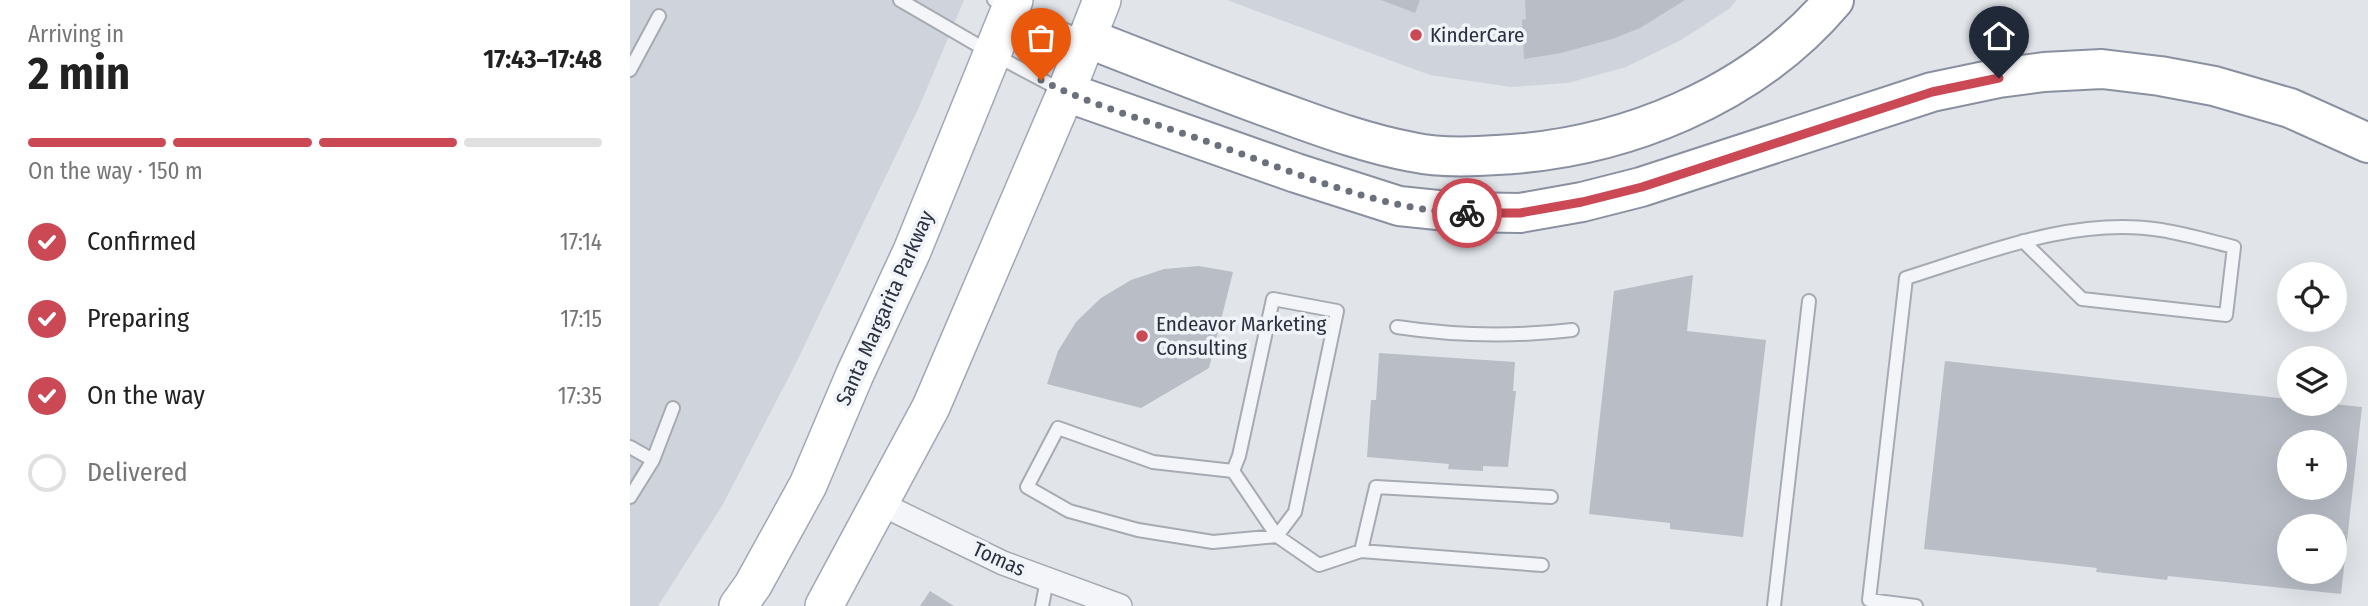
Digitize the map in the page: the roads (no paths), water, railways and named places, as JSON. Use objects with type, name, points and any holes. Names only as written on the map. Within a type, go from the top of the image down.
[{"type":"highway","points":[[1087,38],[1260,105],[1358,138],[1414,153],[1474,157],[1529,154],[1588,143],[1638,129],[1698,105],[1758,69],[1813,25],[1834,0]]},
{"type":"highway","points":[[1066,92],[1296,173],[1399,206],[1457,212],[1520,213],[1582,202],[1642,187],[1932,92],[2044,72],[2102,69],[2214,86],[2290,108],[2368,143]]},
{"type":"main road","points":[[824,606],[931,407],[1066,92],[1102,0]]},
{"type":"main road","name":"Santa Margarita Parkway","points":[[738,606],[753,585],[808,485],[855,374],[912,251],[993,54],[1006,3]]},
{"type":"street","name":"Tomas","points":[[881,504],[1003,563],[1120,606]]},
{"type":"lane","points":[[900,0],[993,54],[1066,92]]},
{"type":"lane","points":[[1006,3],[1087,38]]},
{"type":"lane","points":[[630,70],[659,16]]},
{"type":"lane","points":[[1916,606],[1869,600],[1906,278],[2023,241],[2093,227],[2160,229],[2234,247],[2226,315],[2082,299],[2023,241]]},
{"type":"lane","points":[[1233,471],[1239,456],[1273,299],[1337,311],[1295,512],[1277,536],[1213,542],[1138,530],[1069,510],[1027,487],[1058,428],[1153,462],[1233,471],[1277,536],[1319,565],[1361,551],[1542,565]]},
{"type":"lane","points":[[1774,606],[1809,301]]},
{"type":"lane","points":[[1397,327],[1481,336],[1572,330]]},
{"type":"lane","points":[[630,497],[653,460],[673,408]]},
{"type":"lane","points":[[630,447],[653,460]]},
{"type":"lane","points":[[1361,551],[1376,486],[1550,497]]},
{"type":"lane","points":[[1042,606],[1047,579]]},
{"type":"place","name":"KinderCare","points":[[1416,35]]},
{"type":"place","name":"Endeavor Marketing Consulting","points":[[1142,336]]}]
